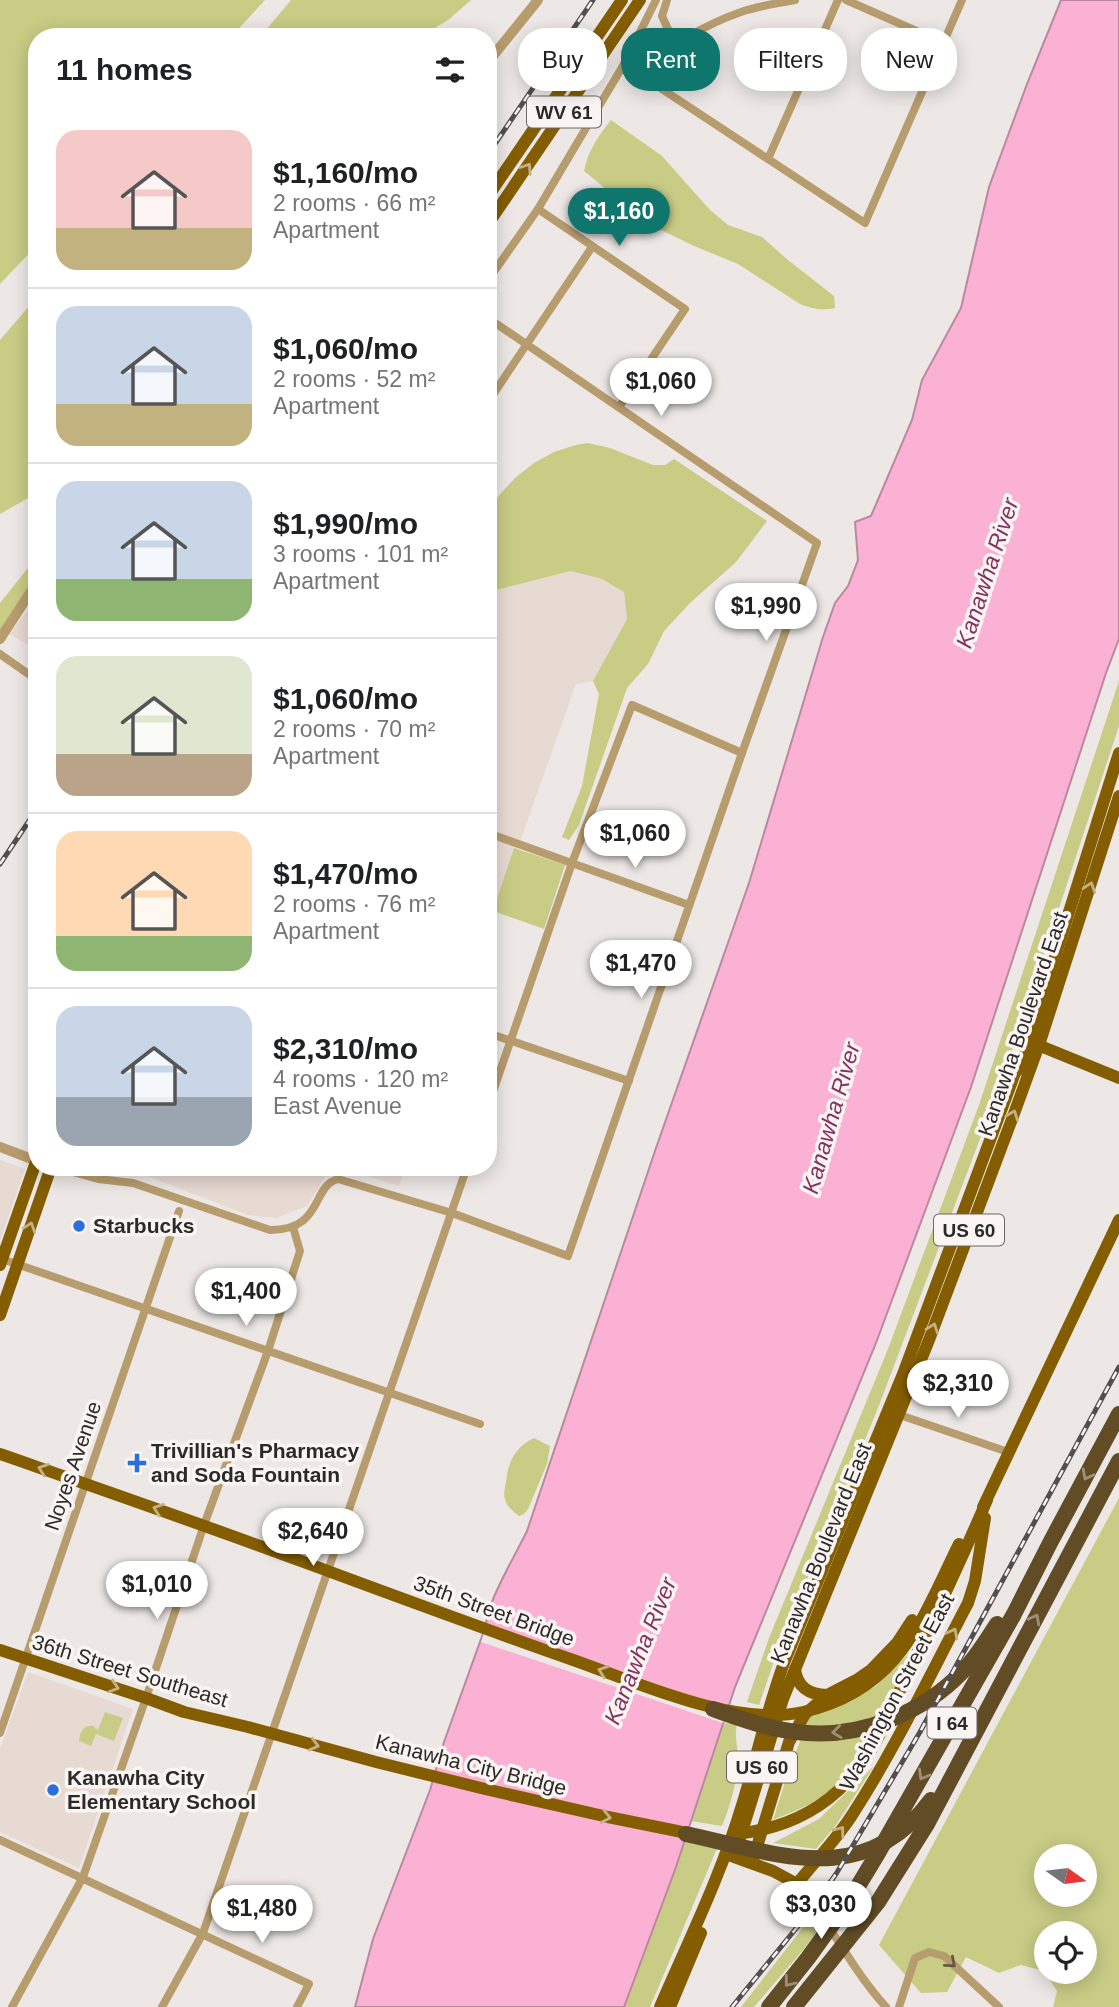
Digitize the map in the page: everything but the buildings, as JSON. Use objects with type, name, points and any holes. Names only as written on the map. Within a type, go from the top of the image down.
[{"type":"highway","name":"I 64","points":[[769,2007],[849,1901],[1014,1614],[1119,1415]]},
{"type":"highway","name":"I 64","points":[[794,2007],[878,1902],[927,1824],[1119,1461]]},
{"type":"highway","points":[[713,1709],[751,1722],[808,1733],[863,1728],[905,1713],[934,1697],[962,1672],[984,1645],[1050,1543]]},
{"type":"highway","points":[[686,1835],[812,1859],[838,1859],[862,1854],[880,1846],[919,1815],[969,1745]]},
{"type":"main road","name":"WV 61","points":[[497,183],[622,0]]},
{"type":"main road","name":"WV 61","points":[[497,211],[640,0]]},
{"type":"main road","name":"Kanawha Boulevard East","points":[[670,2007],[729,1855],[771,1696],[894,1412],[1015,1073],[1034,1043],[1047,980],[1114,784],[1119,753]]},
{"type":"main road","name":"Kanawha Boulevard East","points":[[660,2007],[729,1855],[740,1838],[783,1699],[1034,1043],[1119,796]]},
{"type":"main road","name":"Kanawha Boulevard East","points":[[1015,1073],[1014,1066],[1042,985],[1047,980]]},
{"type":"main road","points":[[1034,1043],[1119,1078]]},
{"type":"main road","points":[[1,1262],[31,1176]]},
{"type":"main road","points":[[0,1315],[50,1176]]},
{"type":"main road","name":"Washington Street East","points":[[752,1863],[789,1742],[805,1714],[827,1695],[858,1679],[886,1657],[908,1629],[934,1576],[960,1544],[987,1500],[1119,1220]]},
{"type":"main road","name":"35th Street Bridge","points":[[0,1454],[204,1525],[485,1630],[713,1709],[758,1714],[804,1712],[854,1693],[884,1671],[916,1631],[960,1544]]},
{"type":"main road","name":"Washington Street East","points":[[797,1884],[853,1814],[886,1759],[968,1603],[975,1581],[987,1500]]},
{"type":"main road","name":"Kanawha City Bridge","points":[[248,1727],[376,1762],[686,1835],[755,1831],[813,1810],[849,1781],[866,1758],[964,1554],[987,1500]]},
{"type":"main road","name":"36th Street Southeast","points":[[0,1650],[184,1712],[248,1727]]},
{"type":"main road","points":[[794,1669],[798,1683],[805,1690],[827,1695]]},
{"type":"main road","points":[[729,1855],[782,1875],[797,1884]]},
{"type":"street","points":[[497,51],[538,0]]},
{"type":"street","points":[[642,28],[656,0]]},
{"type":"street","points":[[667,0],[662,16],[667,28]]},
{"type":"street","points":[[707,28],[742,12],[795,0]]},
{"type":"street","points":[[768,159],[838,0]]},
{"type":"street","points":[[846,0],[910,28]]},
{"type":"street","points":[[950,28],[962,0]]},
{"type":"street","points":[[497,267],[538,209],[621,69]]},
{"type":"street","points":[[665,91],[865,223],[923,91]]},
{"type":"street","points":[[538,209],[685,309],[619,407]]},
{"type":"street","points":[[497,388],[592,247]]},
{"type":"street","points":[[87,1176],[133,1183],[260,1228],[279,1230],[293,1227],[310,1216],[328,1184],[338,1179],[452,1213],[568,1256],[817,543],[497,324]]},
{"type":"street","points":[[0,639],[28,596]]},
{"type":"street","points":[[0,654],[28,674]]},
{"type":"street","points":[[497,1081],[572,863],[632,705],[742,753]]},
{"type":"street","points":[[497,836],[689,905]]},
{"type":"street","points":[[497,1036],[629,1081]]},
{"type":"street","points":[[0,1147],[28,1157]]},
{"type":"street","points":[[162,2007],[203,1933],[464,1176]]},
{"type":"street","name":"Noyes Avenue","points":[[0,1733],[179,1211]]},
{"type":"street","points":[[12,2007],[83,1877],[204,1525],[268,1350],[300,1251],[293,1227]]},
{"type":"street","points":[[1,1262],[17,1264],[480,1424]]},
{"type":"street","points":[[894,1412],[1008,1452]]},
{"type":"street","points":[[0,1840],[309,1984],[297,2007]]},
{"type":"street","points":[[797,1884],[817,1907],[875,1994],[887,2007]]},
{"type":"street","points":[[899,2007],[915,1958],[929,1952],[944,1955],[999,2007]]},
{"type":"shaded area","points":[[571,571],[602,579],[624,591],[627,619],[593,681],[576,684],[497,907],[497,590]]},
{"type":"shaded area","points":[[28,609],[28,645],[10,634]]},
{"type":"shaded area","points":[[0,1160],[25,1169],[0,1241]]},
{"type":"shaded area","points":[[147,1176],[326,1176],[307,1206],[276,1218],[248,1215]]},
{"type":"shaded area","points":[[367,1176],[402,1176],[399,1186]]},
{"type":"shaded area","name":"Kanawha City Elementary School","points":[[28,1672],[133,1709],[79,1868],[0,1832],[0,1749]]},
{"type":"green space","points":[[0,0],[265,0],[239,28],[28,28],[28,254],[0,284]]},
{"type":"green space","points":[[291,0],[471,0],[435,28],[268,28]]},
{"type":"green space","points":[[611,120],[662,156],[710,210],[728,225],[762,237],[834,296],[835,308],[818,309],[800,304],[738,264],[649,224],[584,171],[594,144]]},
{"type":"green space","points":[[28,307],[28,498],[0,514],[0,340]]},
{"type":"green space","points":[[588,443],[610,448],[653,465],[665,465],[674,459],[767,521],[736,562],[690,603],[664,631],[648,664],[627,688],[579,825],[569,840],[562,837],[582,786],[599,694],[593,681],[627,619],[624,592],[602,579],[571,571],[497,590],[497,498],[516,477],[534,463],[554,452]]},
{"type":"green space","points":[[28,568],[28,587],[0,631],[0,603]]},
{"type":"green space","points":[[1119,681],[1119,726],[1003,1078],[878,1408],[775,1658],[759,1705],[747,1702],[769,1638],[888,1349],[979,1105]]},
{"type":"green space","points":[[514,848],[565,865],[544,929],[497,912],[497,899]]},
{"type":"green space","points":[[534,1438],[550,1446],[547,1464],[528,1509],[519,1516],[506,1502],[504,1493],[507,1475],[517,1451]]},
{"type":"green space","points":[[1119,1498],[1119,2007],[1053,2007],[1057,1991],[1052,1984],[1097,1984],[1097,1921],[1034,1921],[1034,1968],[1021,1965],[999,1973],[966,1957],[947,1992],[921,1993],[879,1945]]},
{"type":"green space","points":[[917,1645],[878,1727],[854,1765],[822,1796],[773,1820],[810,1714],[856,1697],[876,1686]]},
{"type":"green space","points":[[105,1712],[123,1718],[114,1741],[96,1734],[91,1746],[79,1741],[84,1728],[93,1726],[98,1730]]},
{"type":"green space","points":[[723,1723],[737,1724],[737,1767],[728,1809],[722,1826],[691,1821]]},
{"type":"green space","points":[[874,1766],[836,1825],[816,1849],[773,1843],[819,1819]]},
{"type":"green space","points":[[684,1841],[718,1846],[650,2007],[624,2007]]},
{"type":"green space","points":[[826,1898],[838,1903],[803,1950],[754,2007],[741,2007]]},
{"type":"water","name":"Kanawha River","points":[[1061,0],[1119,0],[1119,639],[971,1087],[876,1343],[735,1687],[676,1867],[624,2007],[355,2007],[373,1939],[430,1790],[491,1604],[527,1531],[749,883],[823,637],[835,603],[848,586],[858,560],[855,522],[871,516],[912,420],[922,380],[961,308],[989,187]]},
{"type":"pier","points":[[487,1624],[714,1704],[729,1705],[723,1723],[481,1642]]},
{"type":"railway","points":[[497,141],[593,0]]},
{"type":"railway","points":[[0,864],[28,822]]},
{"type":"railway","points":[[732,2007],[807,1915],[836,1874],[920,1732],[1119,1367]]},
{"type":"place","name":"Starbucks","points":[[79,1226]]},
{"type":"place","name":"Trivillian's Pharmacy and Soda Fountain","points":[[137,1463]]},
{"type":"place","name":"Kanawha City Elementary School","points":[[53,1790]]}]
